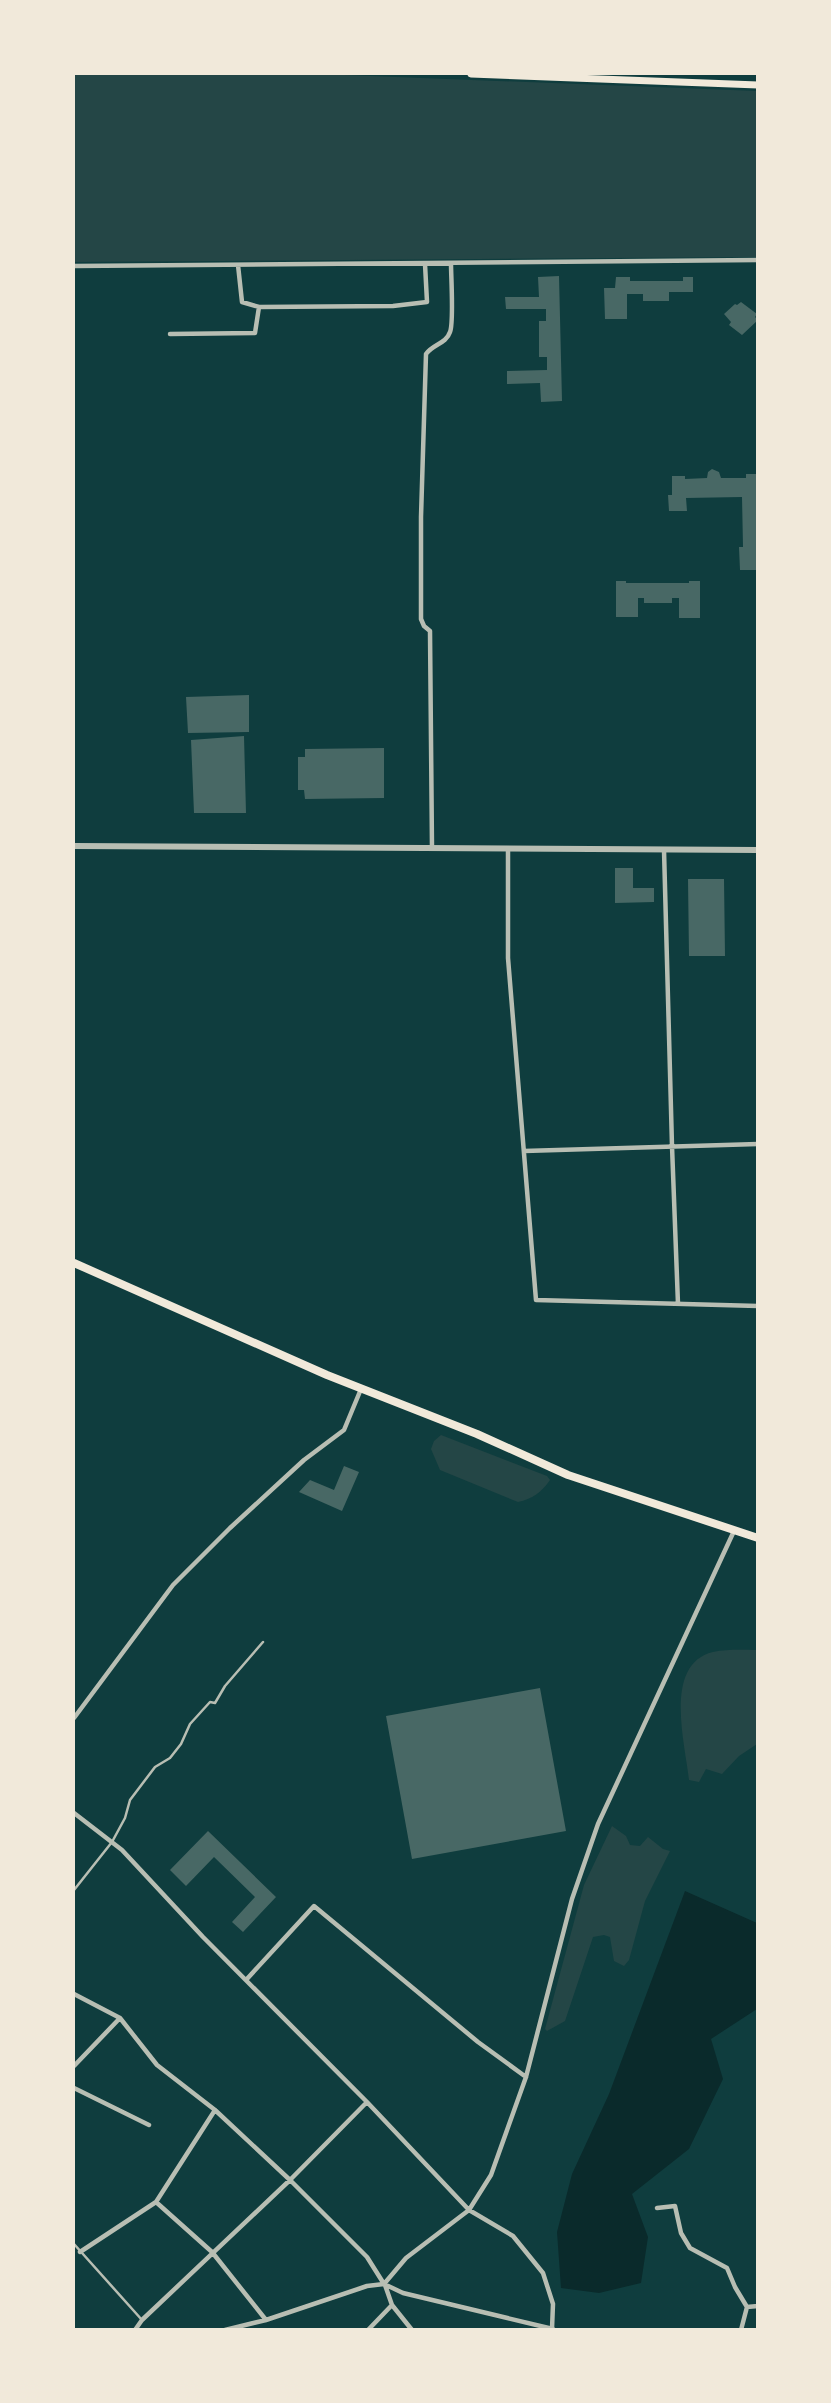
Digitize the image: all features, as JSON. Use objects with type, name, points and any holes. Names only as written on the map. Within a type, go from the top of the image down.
[{"type":"highway","points":[[74,1263],[361,1389],[477,1434],[568,1475],[758,1538]]},
{"type":"main road","points":[[471,74],[758,85]]},
{"type":"street","points":[[74,266],[758,260]]},
{"type":"street","points":[[238,265],[242,302],[259,307],[393,306],[427,302],[425,264]]},
{"type":"street","points":[[432,848],[430,631],[421,620],[423,426],[426,354],[431,346],[443,342],[450,332],[451,264]]},
{"type":"street","points":[[170,334],[255,333],[259,307]]},
{"type":"street","points":[[74,846],[758,850]]},
{"type":"street","points":[[508,849],[508,958],[536,1300],[758,1306]]},
{"type":"street","points":[[664,849],[671,1146],[678,1304]]},
{"type":"street","points":[[524,1151],[758,1144]]},
{"type":"street","points":[[74,1718],[173,1585],[304,1460],[344,1430],[361,1389]]},
{"type":"street","points":[[384,2284],[406,2258],[469,2210],[491,2175],[526,2077],[572,1899],[598,1824],[734,1531]]},
{"type":"street","points":[[74,1813],[122,1850],[469,2210],[513,2236],[543,2273],[553,2304],[553,2329],[403,2293],[384,2284],[367,2286],[266,2320],[225,2329]]},
{"type":"street","points":[[246,1980],[314,1906],[478,2042],[526,2077]]},
{"type":"street","points":[[74,1994],[120,2018],[157,2065],[215,2110],[290,2180],[367,2257],[384,2284],[392,2305],[412,2329]]},
{"type":"street","points":[[74,2067],[120,2018]]},
{"type":"street","points":[[74,2088],[149,2125]]},
{"type":"street","points":[[135,2329],[367,2102]]},
{"type":"street","points":[[80,2252],[156,2202],[215,2110]]},
{"type":"street","points":[[156,2202],[212,2252],[266,2320]]},
{"type":"street","points":[[657,2208],[675,2206],[681,2233],[690,2248],[727,2268],[734,2287],[747,2307],[741,2329]]},
{"type":"street","points":[[368,2329],[392,2305]]},
{"type":"street","points":[[747,2307],[758,2306]]},
{"type":"lane","points":[[74,1890],[113,1842],[125,1818],[130,1800],[155,1766],[170,1758],[181,1744],[190,1724],[210,1702],[215,1703],[225,1686],[263,1642]]},
{"type":"lane","points":[[74,2244],[142,2320]]},
{"type":"shaded area","points":[[74,74],[320,74],[757,91],[757,257],[74,262]]},
{"type":"shaded area","points":[[441,1435],[547,1476],[550,1480],[536,1494],[518,1502],[440,1470],[431,1449],[434,1441]]},
{"type":"shaded area","points":[[757,1650],[757,1744],[739,1756],[722,1774],[706,1769],[699,1782],[689,1780],[681,1707],[682,1688],[688,1672],[697,1659],[713,1652]]},
{"type":"shaded area","points":[[612,1826],[626,1836],[630,1845],[640,1846],[648,1837],[670,1851],[645,1901],[629,1960],[624,1966],[614,1961],[610,1937],[593,1937],[565,2021],[547,2031],[545,2029],[584,1885]]},
{"type":"shaded area","points":[[685,1891],[757,1923],[757,2009],[711,2039],[723,2079],[689,2149],[632,2194],[648,2237],[641,2283],[599,2293],[561,2288],[557,2232],[572,2174],[609,2094]]},
{"type":"building","points":[[559,276],[562,401],[541,402],[540,383],[507,384],[507,371],[547,370],[547,357],[539,357],[539,321],[546,321],[546,309],[506,309],[505,297],[539,297],[538,277]]},
{"type":"building","points":[[616,277],[630,277],[630,281],[683,281],[683,277],[693,277],[693,292],[669,292],[669,301],[643,301],[643,294],[627,294],[627,319],[605,319],[604,288],[615,288]]},
{"type":"building","points":[[741,302],[757,314],[755,317],[758,320],[742,335],[729,325],[731,322],[724,314]]},
{"type":"building","points":[[712,469],[719,472],[721,478],[746,478],[746,474],[758,474],[758,570],[740,570],[739,547],[743,547],[742,497],[686,498],[687,511],[669,511],[668,495],[672,495],[672,476],[685,476],[685,479],[707,478]]},
{"type":"building","points":[[616,581],[700,581],[700,618],[679,618],[679,598],[672,598],[672,603],[644,603],[644,598],[638,598],[638,617],[616,617]]},
{"type":"building","points":[[249,695],[249,732],[188,733],[186,697]]},
{"type":"building","points":[[244,736],[246,813],[194,813],[191,740]]},
{"type":"building","points":[[384,748],[384,798],[305,799],[304,790],[298,790],[298,757],[305,757],[305,749]]},
{"type":"building","points":[[615,868],[633,868],[633,888],[654,888],[654,902],[615,903]]},
{"type":"building","points":[[688,879],[724,879],[725,956],[689,956]]},
{"type":"building","points":[[344,1466],[359,1472],[342,1511],[299,1492],[310,1480],[334,1490]]},
{"type":"building","points":[[540,1688],[566,1831],[412,1859],[386,1716]]},
{"type":"building","points":[[208,1831],[276,1897],[243,1932],[232,1922],[255,1897],[214,1857],[186,1886],[170,1870]]}]
